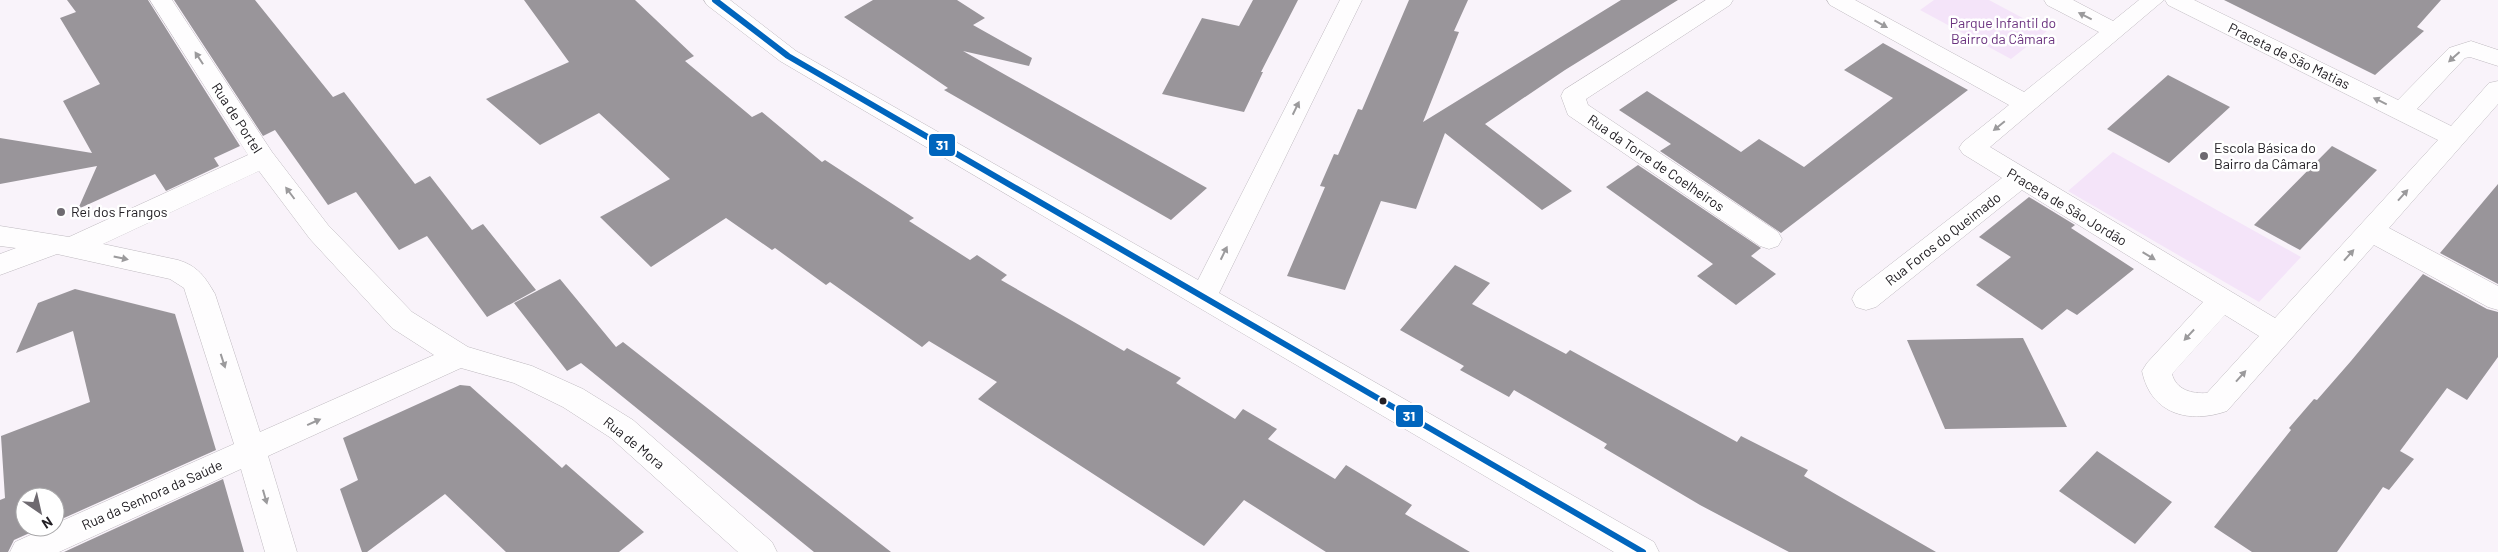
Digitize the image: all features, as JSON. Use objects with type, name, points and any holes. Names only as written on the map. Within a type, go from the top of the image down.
[{"type":"street","name":"Rua de Portel","points":[[161,0],[264,158],[319,232],[402,320],[459,356]]},
{"type":"street","points":[[715,0],[788,56],[1643,552]]},
{"type":"street","points":[[1203,297],[1351,0]]},
{"type":"street","name":"Rua da Torre de Coelheiros","points":[[1722,0],[1573,96],[1577,109],[1769,239]]},
{"type":"street","points":[[1838,0],[2026,104],[2153,0]]},
{"type":"street","points":[[2055,0],[2115,31]]},
{"type":"street","name":"Praceta de São Matias","points":[[2182,1],[2454,138]]},
{"type":"street","points":[[2402,111],[2457,53],[2471,49],[2498,58]]},
{"type":"street","points":[[2222,300],[2157,371],[2157,380],[2175,398],[2199,408],[2217,402],[2498,90]]},
{"type":"street","name":"Praceta de São Jordão","points":[[2026,104],[1972,148],[2279,334]]},
{"type":"street","points":[[0,265],[64,245],[264,158]]},
{"type":"street","name":"Rua Foros do Queimado","points":[[1866,299],[2020,178]]},
{"type":"street","points":[[2371,231],[2498,299]]},
{"type":"street","points":[[0,236],[64,245],[178,270],[194,281],[201,294],[251,450],[281,552]]},
{"type":"street","name":"Rua da Senhora da Saúde","points":[[26,552],[459,356]]},
{"type":"street","name":"Rua de Mora","points":[[459,356],[522,374],[573,398],[622,429],[761,552]]},
{"type":"green space","name":"Parque Infantil do Bairro da Câmara","points":[[1934,0],[1989,0],[2047,31],[2011,59],[1920,10]]},
{"type":"green space","points":[[2113,152],[2301,257],[2259,302],[2068,191]]},
{"type":"building","points":[[67,0],[148,0],[240,146],[214,158],[219,166],[166,191],[155,174],[78,209],[97,166],[0,184],[0,138],[92,153],[63,101],[100,84],[60,18],[76,12]]},
{"type":"building","points":[[174,0],[255,0],[333,97],[344,92],[415,184],[430,176],[472,230],[483,224],[536,290],[487,317],[427,236],[399,250],[356,192],[328,205],[275,130],[263,136]]},
{"type":"building","points":[[524,0],[635,0],[694,56],[685,61],[752,117],[762,112],[822,162],[825,160],[914,218],[909,221],[970,260],[977,255],[1007,275],[1001,280],[1124,351],[1127,348],[1181,378],[1176,383],[1235,419],[1243,409],[1277,429],[1268,439],[1335,479],[1346,465],[1412,505],[1405,514],[1470,552],[1326,552],[1244,500],[1204,546],[978,399],[997,382],[929,341],[922,347],[830,282],[826,285],[775,248],[772,250],[726,218],[651,267],[600,217],[670,179],[599,113],[540,145],[486,99],[569,62]]},
{"type":"building","points":[[873,0],[957,0],[985,18],[973,25],[1032,58],[1029,66],[963,51],[1207,188],[1171,220],[944,90],[948,88],[844,17]]},
{"type":"building","points":[[1253,0],[1298,0],[1261,72],[1263,72],[1244,112],[1162,94],[1202,18],[1239,26]]},
{"type":"building","points":[[1409,0],[1468,0],[1454,31],[1459,32],[1423,122],[1621,0],[1678,0],[1565,70],[1485,124],[1572,191],[1542,210],[1445,133],[1416,209],[1381,201],[1345,290],[1287,276],[1325,187],[1320,186],[1334,154],[1338,155],[1358,109],[1362,110]]},
{"type":"building","points":[[2224,0],[2441,0],[2417,27],[2424,31],[2375,75]]},
{"type":"building","points":[[1883,43],[1968,90],[1781,233],[1660,151],[1671,144],[1619,110],[1647,91],[1741,152],[1759,139],[1804,167],[1893,98],[1844,70]]},
{"type":"building","points":[[2168,75],[2230,107],[2169,163],[2107,129]]},
{"type":"building","points":[[2332,146],[2377,170],[2300,250],[2254,225]]},
{"type":"building","points":[[1638,165],[1761,248],[1751,256],[1776,274],[1736,305],[1697,276],[1713,264],[1606,187]]},
{"type":"building","points":[[2498,184],[2498,284],[2440,253]]},
{"type":"building","points":[[2029,197],[2075,225],[2071,228],[2134,269],[2077,315],[2067,309],[2042,330],[1976,285],[2011,257],[1979,237]]},
{"type":"building","points":[[1455,265],[1490,283],[1472,304],[1566,354],[1570,350],[1737,442],[1741,436],[1808,470],[1804,476],[1936,552],[1789,552],[1700,505],[1604,448],[1607,444],[1514,390],[1509,397],[1460,370],[1464,366],[1400,330]]},
{"type":"building","points":[[2423,274],[2487,309],[2498,312],[2498,357],[2467,400],[2447,388],[2400,451],[2414,459],[2389,490],[2383,487],[2337,552],[2252,552],[2214,527],[2291,430],[2289,428],[2314,399],[2317,400],[2351,361]]},
{"type":"building","points":[[560,279],[616,347],[623,342],[891,552],[814,552],[581,363],[567,371],[514,303]]},
{"type":"building","points":[[75,289],[175,314],[216,450],[65,518],[65,487],[15,487],[15,537],[21,537],[14,540],[8,552],[0,552],[0,500],[5,498],[1,436],[90,402],[73,331],[16,353],[38,303]]},
{"type":"building","points":[[2023,338],[2067,427],[1945,429],[1907,340]]},
{"type":"building","points":[[460,385],[470,386],[562,468],[566,464],[644,532],[619,552],[506,552],[445,494],[367,552],[362,552],[340,489],[358,480],[343,438]]},
{"type":"building","points":[[2097,451],[2172,502],[2135,544],[2059,491]]},
{"type":"building","points":[[223,479],[244,552],[64,552]]},
{"type":"transit line","name":"31","points":[[715,0],[788,56],[1643,552]]},
{"type":"place","name":"Escola Básica do Bairro da Câmara","points":[[2204,156]]},
{"type":"place","name":"Rei dos Frangos","points":[[61,212]]}]
